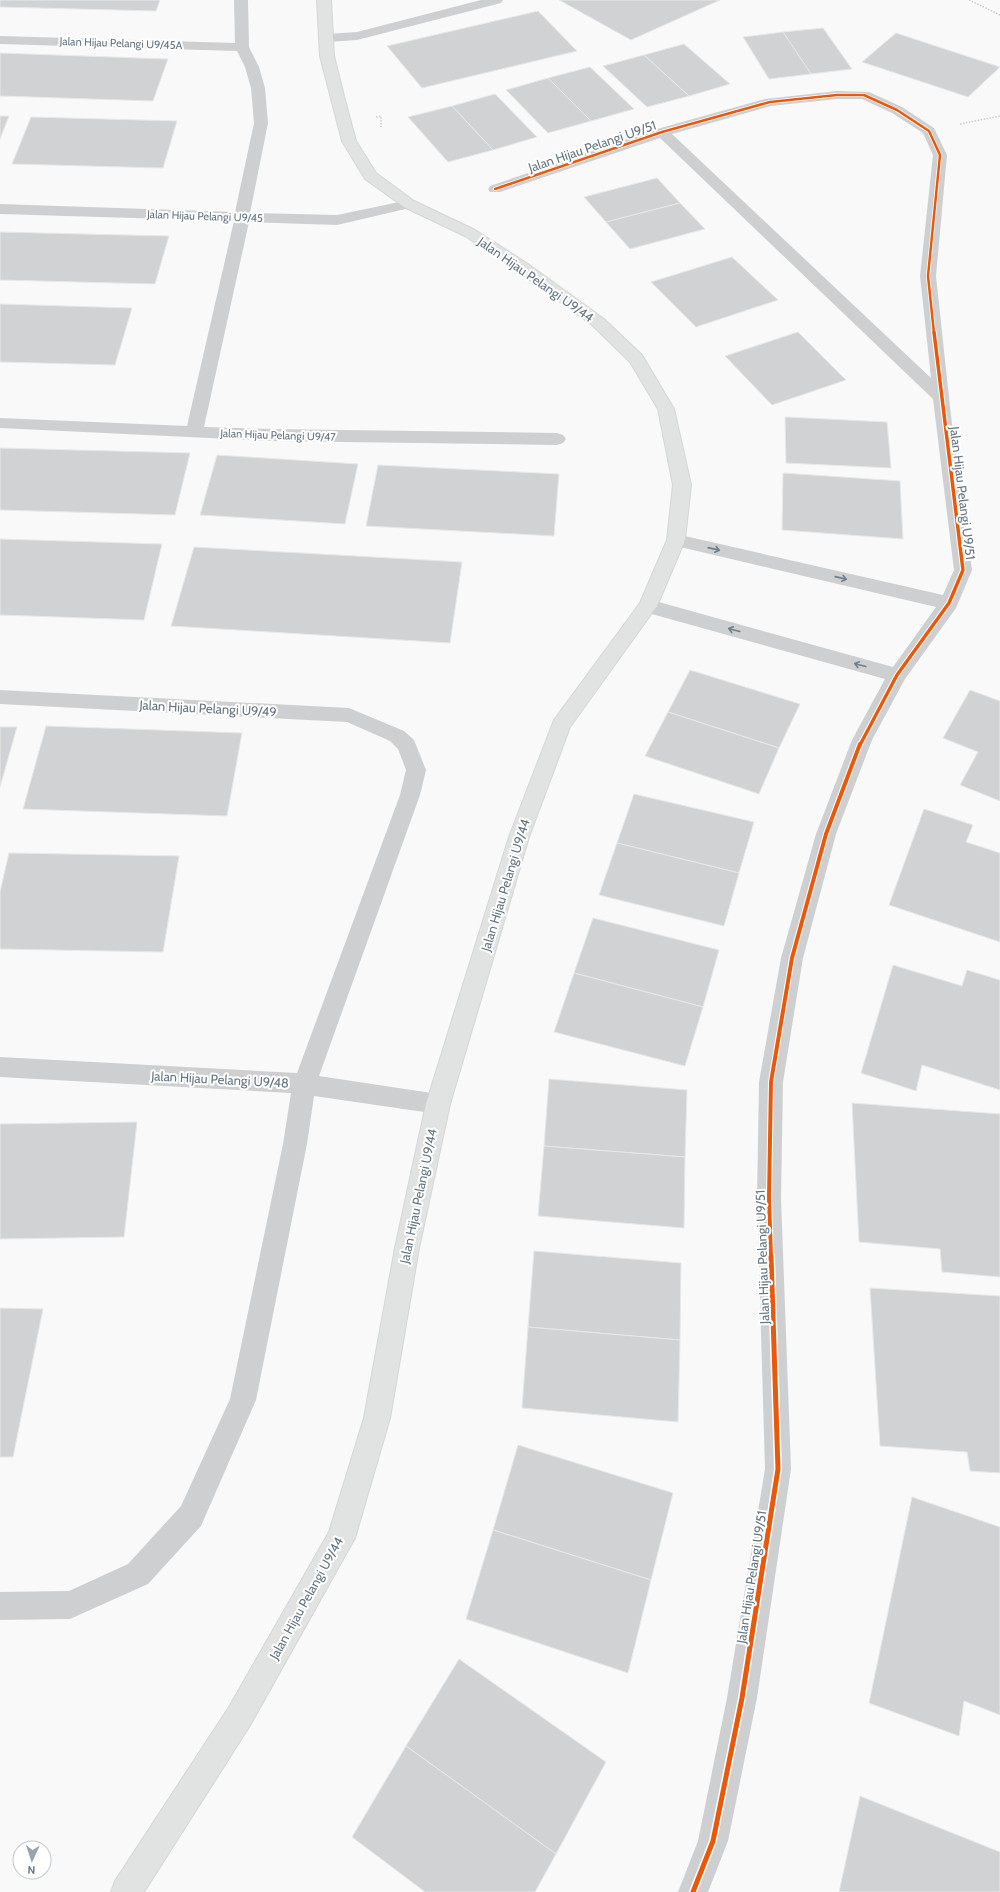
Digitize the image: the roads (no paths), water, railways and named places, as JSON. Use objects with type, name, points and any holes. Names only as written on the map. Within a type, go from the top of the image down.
[{"type":"street","points":[[194,431],[242,217],[261,123],[258,88],[252,67],[242,47],[241,0]]},
{"type":"street","name":"Jalan Hijau Pelangi U9/44","points":[[126,1892],[240,1716],[341,1538],[377,1418],[407,1248],[438,1104],[519,837],[561,725],[630,628],[648,606],[676,540],[682,485],[666,409],[636,359],[598,322],[522,267],[470,233],[409,204],[370,176],[349,141],[344,122],[327,56],[324,0]]},
{"type":"street","points":[[327,38],[357,36],[470,3],[496,0]]},
{"type":"street","name":"Jalan Hijau Pelangi U9/45A","points":[[0,40],[242,47]]},
{"type":"street","name":"Jalan Hijau Pelangi U9/51","points":[[495,189],[662,132],[770,102],[838,95],[864,96],[897,110],[929,130],[940,155],[928,276],[941,397],[963,570],[949,602],[897,675],[862,740],[826,834],[792,958],[771,1082],[769,1198],[778,1469],[739,1713],[713,1841],[692,1892]]},
{"type":"street","points":[[662,132],[941,397]]},
{"type":"street","name":"Jalan Hijau Pelangi U9/45","points":[[0,209],[337,220],[409,204]]},
{"type":"street","name":"Jalan Hijau Pelangi U9/47","points":[[0,423],[338,437],[435,436],[557,439]]},
{"type":"street","points":[[676,540],[949,602]]},
{"type":"street","points":[[648,606],[897,675]]},
{"type":"street","name":"Jalan Hijau Pelangi U9/49","points":[[0,697],[350,715],[397,736],[407,745],[416,770],[410,795],[330,1017],[304,1084]]},
{"type":"street","name":"Jalan Hijau Pelangi U9/48","points":[[0,1067],[304,1084],[438,1104]]},
{"type":"street","points":[[0,1606],[70,1604],[138,1574],[191,1516],[243,1400],[295,1144],[304,1084]]}]
